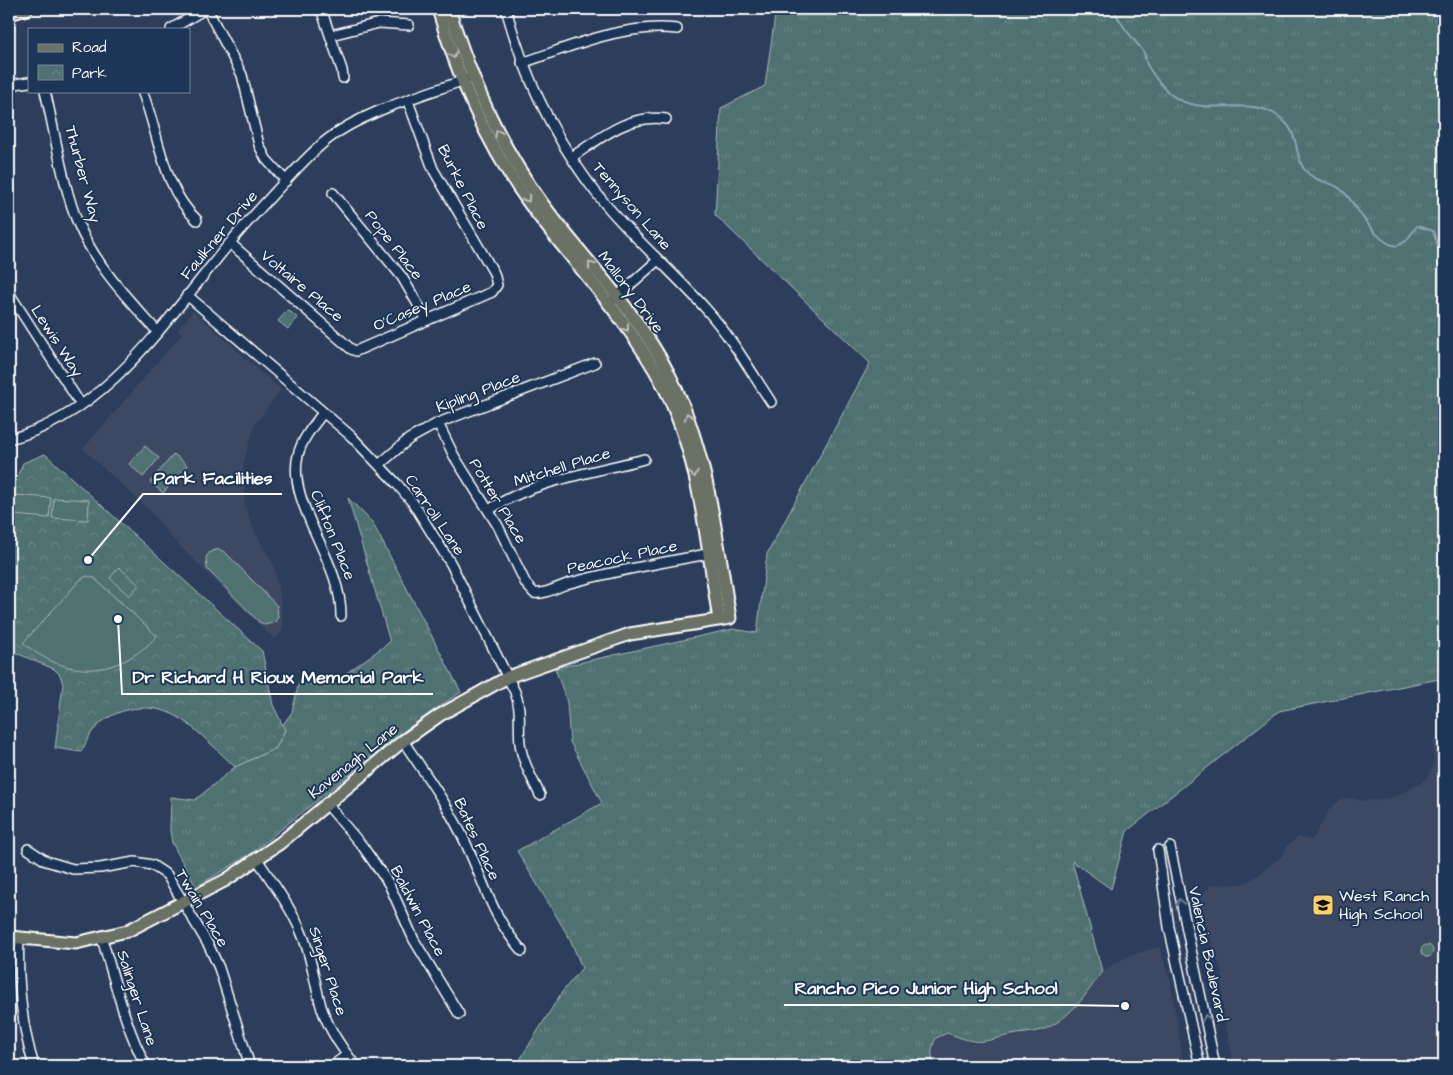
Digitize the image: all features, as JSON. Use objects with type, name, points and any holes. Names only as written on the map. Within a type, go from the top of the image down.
[{"type":"main road","points":[[9,14],[27,9]]},
{"type":"main road","points":[[438,9],[467,79]]},
{"type":"main road","name":"Mallory Drive","points":[[450,9],[467,79],[496,130],[526,180],[612,301],[644,332],[669,374],[686,410],[707,480],[713,553],[724,619]]},
{"type":"main road","name":"Kavenagh Lane","points":[[14,937],[76,944],[102,939],[134,928],[226,880],[257,859],[402,741],[440,715],[508,677],[630,634],[724,619]]},
{"type":"street","points":[[173,28],[206,9],[242,75],[259,145],[266,160],[286,181]]},
{"type":"street","points":[[321,9],[331,35],[343,78]]},
{"type":"street","name":"Tennyson Lane","points":[[506,9],[522,63],[541,104],[588,182],[613,212],[706,309],[727,335],[771,402]]},
{"type":"street","points":[[331,35],[379,23],[409,24]]},
{"type":"street","points":[[522,63],[613,32],[640,27],[677,29]]},
{"type":"street","name":"Faulkner Drive","points":[[9,439],[39,429],[81,405],[123,369],[230,243],[315,150],[340,131],[408,101],[467,79]]},
{"type":"street","points":[[9,85],[28,82]]},
{"type":"street","name":"Thurber Way","points":[[45,92],[68,189],[80,227],[120,291],[157,331]]},
{"type":"street","points":[[142,92],[173,185],[185,210],[197,220]]},
{"type":"street","name":"Burke Place","points":[[408,101],[433,169],[494,273],[497,285]]},
{"type":"street","points":[[572,157],[629,122],[648,117],[666,119]]},
{"type":"street","name":"Pope Place","points":[[333,193],[405,281],[427,320]]},
{"type":"street","name":"Voltaire Place","points":[[230,243],[351,349],[356,351]]},
{"type":"street","points":[[612,301],[658,260]]},
{"type":"street","name":"O'Casey Place","points":[[356,351],[492,292],[497,285]]},
{"type":"street","name":"Lewis Way","points":[[9,293],[81,405]]},
{"type":"street","name":"Carroll Lane","points":[[187,295],[380,464],[413,503],[435,538],[508,677],[519,702],[522,755],[540,795]]},
{"type":"street","name":"Kipling Place","points":[[380,464],[409,439],[438,423],[595,363]]},
{"type":"street","name":"Clifton Place","points":[[324,413],[304,440],[296,470],[302,500],[337,580],[342,600],[341,616]]},
{"type":"street","name":"Potter Place","points":[[438,423],[454,456],[489,510],[526,584],[534,593]]},
{"type":"street","name":"Mitchell Place","points":[[489,510],[499,503],[536,487],[644,459]]},
{"type":"street","name":"Peacock Place","points":[[534,593],[541,594],[554,587],[594,576],[713,553]]},
{"type":"street","name":"Bates Place","points":[[402,741],[448,808],[467,846],[494,913],[522,950]]},
{"type":"street","name":"Baldwin Place","points":[[326,803],[363,847],[389,884],[414,940],[459,1014]]},
{"type":"street","name":"Valencia Boulevard","points":[[1170,847],[1215,1066]]},
{"type":"street","name":"Twain Place","points":[[28,849],[46,861],[73,869],[100,868],[135,862],[152,865],[167,875],[184,902],[219,968],[250,1066]]},
{"type":"street","name":"Valencia Boulevard","points":[[1158,850],[1170,927],[1200,1066]]},
{"type":"street","name":"Singer Place","points":[[257,859],[284,898],[304,939],[322,1008],[347,1055],[356,1066]]},
{"type":"street","points":[[14,937],[25,1036],[34,1066]]},
{"type":"street","name":"Salinger Lane","points":[[102,939],[138,1052],[146,1066]]},
{"type":"street","points":[[332,1066],[347,1055]]},
{"type":"shaded area","points":[[193,311],[281,390],[255,424],[243,465],[245,504],[251,524],[274,566],[280,596],[283,628],[279,636],[274,639],[169,535],[151,512],[83,449],[182,334],[178,329]]},
{"type":"shaded area","name":"West Ranch High School","points":[[1435,739],[1444,739],[1444,1066],[1235,1066],[1222,1000],[1222,973],[1202,914],[1200,897],[1208,889],[1209,885],[1242,884],[1254,878],[1282,856],[1288,845],[1298,837],[1312,840],[1329,810],[1340,800],[1350,798],[1366,801],[1392,798],[1420,784],[1429,775],[1434,764],[1433,742]]},
{"type":"shaded area","points":[[1159,947],[1170,979],[1184,1066],[938,1066],[933,1062],[931,1050],[936,1038],[947,1033],[973,1043],[987,1042],[1009,1036],[1086,995],[1102,971],[1128,956]]},
{"type":"green space","points":[[776,9],[1444,9],[1444,678],[1279,711],[1127,831],[1111,889],[1072,861],[1102,971],[1084,997],[1069,1013],[1052,1026],[1034,1032],[979,1042],[966,1040],[947,1033],[936,1038],[933,1046],[932,1057],[938,1066],[516,1066],[562,992],[582,968],[570,939],[517,851],[602,803],[570,742],[567,702],[555,668],[733,629],[757,633],[767,554],[870,363],[715,215],[721,108],[765,86]]},
{"type":"green space","points":[[288,310],[298,318],[288,329],[278,321]]},
{"type":"green space","points":[[145,446],[159,458],[143,477],[129,464]]},
{"type":"green space","points":[[45,454],[262,651],[273,705],[285,730],[276,748],[235,767],[181,719],[158,709],[146,708],[122,711],[110,716],[92,732],[81,752],[55,748],[63,684],[60,675],[54,669],[9,650],[10,477],[17,477],[23,463]]},
{"type":"green space","points":[[174,454],[187,465],[163,493],[150,482]]},
{"type":"green space","points":[[15,495],[51,498],[49,518],[14,515]]},
{"type":"green space","points":[[54,498],[89,500],[88,520],[52,518]]},
{"type":"green space","points":[[348,498],[372,522],[461,692],[401,733],[249,855],[196,887],[172,843],[170,830],[171,797],[195,800],[235,767],[276,748],[285,730],[282,726],[292,712],[299,682],[327,687],[390,642]]},
{"type":"green space","points":[[219,549],[226,553],[277,606],[278,617],[275,622],[265,625],[259,622],[207,569],[206,557],[210,552]]},
{"type":"green space","points":[[119,567],[139,585],[129,596],[110,578]]},
{"type":"green space","points":[[87,576],[94,578],[157,636],[142,650],[126,660],[92,669],[75,668],[57,663],[40,655],[23,643],[81,579]]},
{"type":"green space","points":[[1425,945],[1429,945],[1433,951],[1429,957],[1425,957],[1421,953],[1421,949]]},
{"type":"waterway","points":[[1114,9],[1123,26],[1144,52],[1150,70],[1169,93],[1182,101],[1197,105],[1243,106],[1271,112],[1289,127],[1295,139],[1301,164],[1308,174],[1341,189],[1368,225],[1382,239],[1397,246],[1406,241],[1417,226],[1433,231],[1438,247],[1444,252]]},
{"type":"place","name":"Park Facilities","points":[[88,560]]},
{"type":"place","name":"Dr Richard H Rioux Memorial Park","points":[[118,619]]},
{"type":"place","name":"West Ranch High School","points":[[1323,905]]},
{"type":"place","name":"Rancho Pico Junior High School","points":[[1125,1006]]}]
